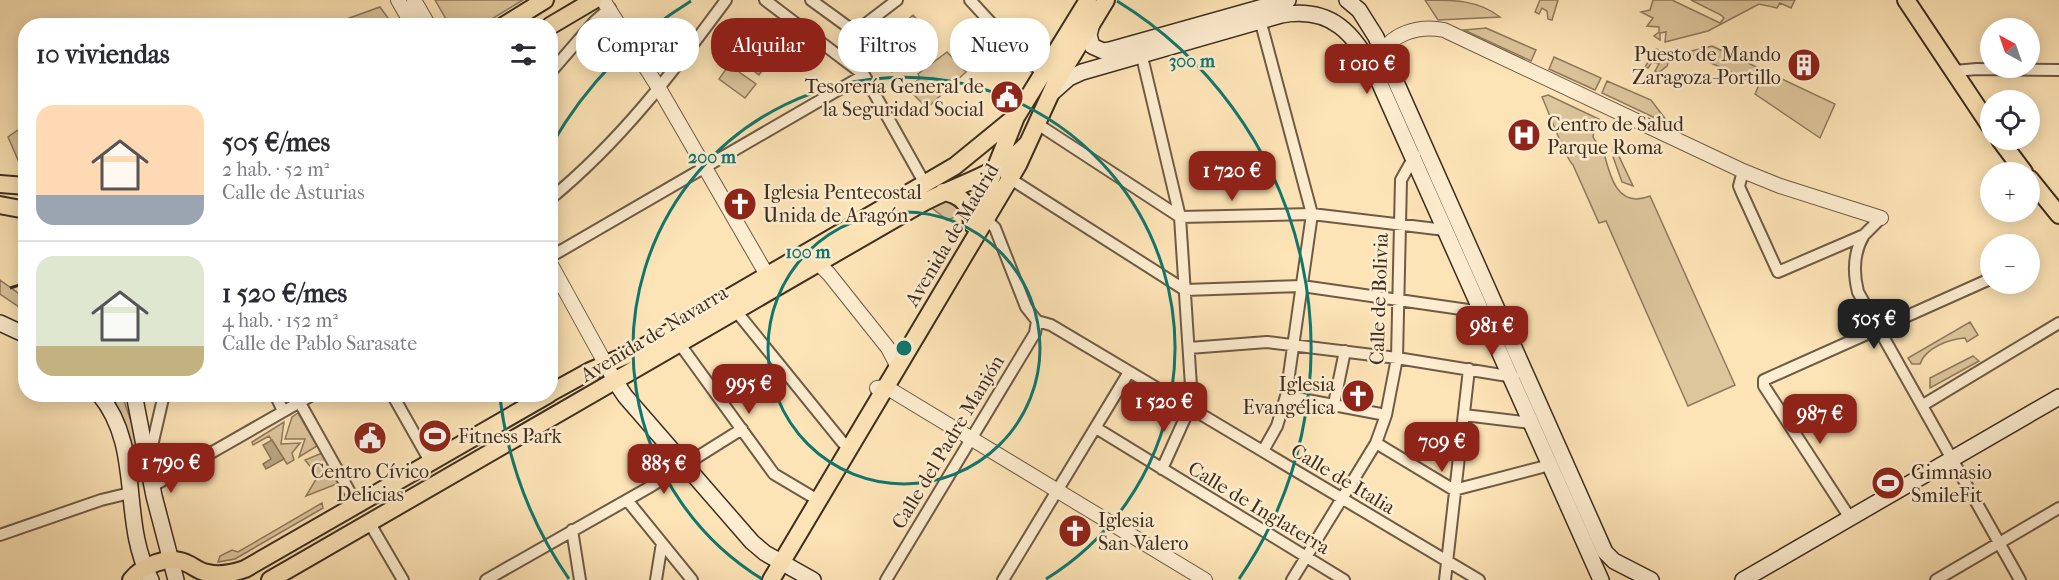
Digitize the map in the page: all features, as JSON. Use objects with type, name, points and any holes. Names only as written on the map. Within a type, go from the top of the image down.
[{"type":"main road","points":[[516,18],[545,0]]},
{"type":"main road","points":[[558,21],[594,0]]},
{"type":"main road","name":"Avenida de Madrid","points":[[1050,62],[1088,0]]},
{"type":"main road","points":[[1036,123],[1106,0]]},
{"type":"main road","points":[[1092,21],[1089,35],[1091,42],[1103,51],[1288,0]]},
{"type":"main road","points":[[1906,0],[1980,111]]},
{"type":"main road","points":[[1353,3],[1382,51],[1605,552],[1614,561],[1651,580]]},
{"type":"main road","points":[[1050,95],[1076,74],[1301,12],[1332,21],[1352,36],[1376,75],[1601,580]]},
{"type":"main road","name":"Avenida de Madrid","points":[[761,580],[779,560],[979,222],[1002,175],[1016,117],[1044,72]]},
{"type":"main road","name":"Avenida de Navarra","points":[[558,390],[608,363],[629,355],[925,184],[970,156],[1016,117]]},
{"type":"main road","name":"Avenida de Navarra","points":[[270,580],[679,342],[943,192],[1002,175],[1027,144],[1036,123]]},
{"type":"main road","points":[[3,184],[18,185]]},
{"type":"main road","points":[[3,184],[18,192]]},
{"type":"main road","points":[[2040,191],[2059,215]]},
{"type":"main road","points":[[943,192],[964,201],[979,222]]},
{"type":"main road","points":[[0,204],[18,208]]},
{"type":"main road","points":[[0,323],[18,330]]},
{"type":"main road","points":[[615,381],[752,542],[813,580]]},
{"type":"main road","name":"Avenida de Madrid","points":[[771,580],[810,496],[880,388]]},
{"type":"main road","points":[[1743,580],[1763,575],[1850,518],[2059,397]]},
{"type":"main road","points":[[104,402],[119,424],[129,469],[131,499],[148,574]]},
{"type":"main road","points":[[136,402],[153,486],[176,580]]},
{"type":"main road","name":"Avenida de Navarra","points":[[170,560],[186,563],[201,575],[225,574],[245,569],[536,402]]},
{"type":"main road","points":[[131,499],[153,486]]},
{"type":"main road","points":[[131,580],[148,574],[170,560]]},
{"type":"street","points":[[398,0],[408,18]]},
{"type":"street","points":[[414,0],[424,18]]},
{"type":"street","points":[[558,192],[595,159],[660,90],[726,0]]},
{"type":"street","points":[[765,0],[864,75],[925,184]]},
{"type":"street","points":[[811,0],[855,32],[897,0]]},
{"type":"street","points":[[970,0],[987,18]]},
{"type":"street","points":[[558,63],[606,4],[660,90],[767,275]]},
{"type":"street","points":[[1240,14],[1258,22],[1312,214],[1286,396],[1276,426],[1263,451]]},
{"type":"street","points":[[1376,75],[1382,51],[1389,42],[1410,31],[1432,28],[1444,30],[1743,171],[1780,186],[1881,218],[1864,235],[1778,272],[1739,186],[1743,171]]},
{"type":"street","points":[[1162,469],[1190,408],[1189,348],[1180,217],[1143,55],[1152,44],[1180,30]]},
{"type":"street","points":[[1954,71],[2059,70]]},
{"type":"street","points":[[558,251],[864,75]]},
{"type":"street","points":[[1036,123],[1180,217],[1312,214],[1445,231]]},
{"type":"street","name":"Calle de Bolivia","points":[[1292,580],[1376,443],[1386,414],[1397,358],[1401,180],[1423,143]]},
{"type":"street","points":[[1002,175],[1185,290],[1302,286],[1482,312]]},
{"type":"street","points":[[979,222],[996,230],[1026,307],[1037,321]]},
{"type":"street","points":[[1864,235],[1855,259],[1858,292],[2020,580]]},
{"type":"street","points":[[792,260],[817,263],[896,362]]},
{"type":"street","points":[[558,276],[608,363],[615,381]]},
{"type":"street","points":[[1850,518],[1764,386],[1764,380],[1980,284]]},
{"type":"street","points":[[735,310],[843,443]]},
{"type":"street","name":"Calle de Italia","points":[[1037,321],[1050,325],[1479,580]]},
{"type":"street","name":"Calle del Padre Manjón","points":[[886,580],[1035,333],[1037,321]]},
{"type":"street","points":[[1923,405],[2059,323]]},
{"type":"street","points":[[679,342],[774,474],[810,496]]},
{"type":"street","points":[[1189,348],[1267,342],[1345,351],[1510,375],[1533,392]]},
{"type":"street","points":[[1334,404],[1345,351]]},
{"type":"street","points":[[1445,580],[1469,369]]},
{"type":"street","points":[[1003,580],[1129,372]]},
{"type":"street","points":[[880,388],[971,439],[1205,580]]},
{"type":"street","points":[[1286,396],[1386,414]]},
{"type":"street","points":[[149,459],[162,402]]},
{"type":"street","points":[[278,402],[282,411]]},
{"type":"street","points":[[397,402],[431,463]]},
{"type":"street","points":[[153,486],[282,411],[300,403],[357,505]]},
{"type":"street","points":[[1464,415],[1531,423]]},
{"type":"street","name":"Calle de Inglaterra","points":[[1096,428],[1344,580]]},
{"type":"street","points":[[486,580],[627,500],[742,429]]},
{"type":"street","points":[[1376,443],[1454,490],[1550,465]]},
{"type":"street","points":[[0,535],[101,500],[131,499]]},
{"type":"street","points":[[627,500],[692,580]]},
{"type":"street","points":[[1936,580],[2059,508]]},
{"type":"street","points":[[369,522],[403,580]]},
{"type":"street","points":[[572,530],[579,580]]},
{"type":"street","points":[[656,580],[662,543]]},
{"type":"shaded area","points":[[435,0],[523,0],[493,18],[445,18]]},
{"type":"shaded area","points":[[1425,0],[1475,4],[1500,17],[1438,20]]},
{"type":"shaded area","points":[[1540,0],[1558,0],[1552,20],[1548,19],[1547,11],[1542,8],[1539,14],[1535,12]]},
{"type":"shaded area","points":[[1653,0],[1672,0],[1720,23],[1724,18],[1721,15],[1691,0],[1795,0],[1791,8],[1780,3],[1777,8],[1759,4],[1708,31],[1665,42],[1666,32],[1660,33],[1660,40],[1654,36],[1659,32],[1659,27],[1647,26],[1653,18],[1641,12],[1650,10]]},
{"type":"shaded area","points":[[380,7],[388,18],[349,18]]},
{"type":"shaded area","points":[[1486,28],[1536,50],[1531,61],[1464,30]]},
{"type":"shaded area","points":[[1712,46],[1835,104],[1820,138],[1755,94],[1759,85],[1687,52]]},
{"type":"shaded area","points":[[1656,49],[1671,55],[1667,66],[1658,73],[1655,71],[1659,64],[1652,62],[1648,68],[1645,67]]},
{"type":"shaded area","points":[[947,52],[950,55],[950,72],[966,72],[927,108],[908,89],[920,78],[918,74],[921,72],[938,72],[938,59]]},
{"type":"shaded area","points":[[1554,57],[1601,78],[1595,90],[1549,69]]},
{"type":"shaded area","points":[[724,72],[739,72],[756,84],[745,98],[719,79]]},
{"type":"shaded area","points":[[1607,81],[1651,100],[1670,125],[1602,93]]},
{"type":"shaded area","points":[[1548,95],[1603,121],[1594,131],[1593,137],[1603,151],[1613,181],[1623,194],[1630,198],[1639,199],[1650,196],[1735,385],[1688,406],[1606,221],[1599,223],[1562,145],[1542,97]]},
{"type":"shaded area","points":[[18,130],[18,160],[8,137]]},
{"type":"shaded area","points":[[1614,144],[1621,145],[1623,149],[1617,152],[1633,186],[1622,182],[1612,154]]},
{"type":"shaded area","points":[[947,198],[963,206],[958,216],[947,220],[928,205]]},
{"type":"shaded area","points":[[0,280],[18,293],[18,306],[0,294]]},
{"type":"shaded area","points":[[1970,322],[1978,335],[1967,342],[1965,338],[1939,345],[1927,353],[1920,364],[1912,364],[1908,358]]},
{"type":"shaded area","points":[[1973,356],[1979,361],[1930,388],[1930,378]]},
{"type":"shaded area","points":[[114,402],[124,402],[134,430],[139,456],[136,457],[124,420]]},
{"type":"shaded area","points":[[298,413],[317,446],[299,457],[305,439],[285,439],[292,417]]},
{"type":"shaded area","points":[[284,422],[281,444],[300,443],[292,453],[294,460],[287,464],[269,436],[253,445],[252,442]]},
{"type":"shaded area","points":[[272,440],[284,459],[266,469],[263,464],[271,459],[263,445]]},
{"type":"shaded area","points":[[322,453],[339,483],[306,496],[318,476],[305,460]]},
{"type":"shaded area","points":[[322,503],[323,508],[235,559],[218,562],[220,556],[232,550],[238,552]]},
{"type":"railway","points":[[10,288],[18,286]]},
{"type":"place","name":"Puesto de Mando Zaragoza-Portillo","points":[[1804,65]]},
{"type":"place","name":"Tesorería General de la Seguridad Social","points":[[1007,97]]},
{"type":"place","name":"Centro de Salud Parque Roma","points":[[1524,135]]},
{"type":"place","name":"Iglesia Pentecostal Unida de Aragón","points":[[740,204]]},
{"type":"place","name":"Iglesia Evangélica","points":[[1358,396]]},
{"type":"place","name":"Fitness Park","points":[[435,436]]},
{"type":"place","name":"Centro Cívico Delicias","points":[[370,438]]},
{"type":"place","name":"Gimnasio SmileFit","points":[[1888,483]]},
{"type":"place","name":"Iglesia San Valero","points":[[1075,531]]}]
